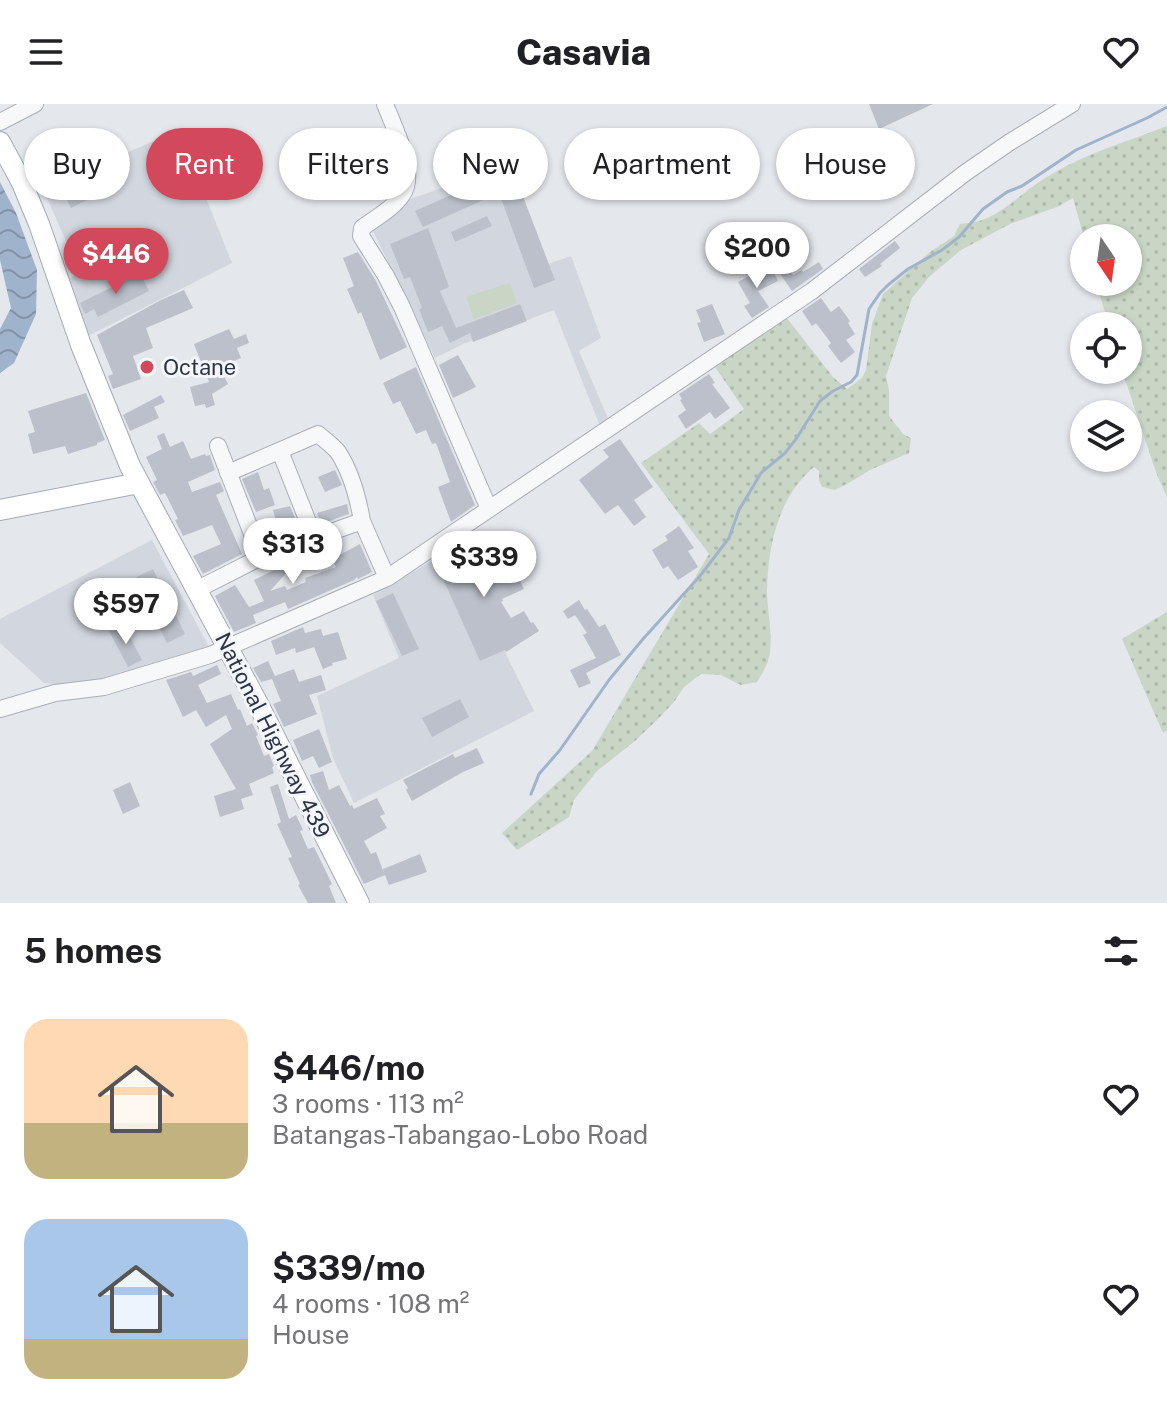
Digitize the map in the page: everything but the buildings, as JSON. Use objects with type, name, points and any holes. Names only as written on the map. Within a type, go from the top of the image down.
[{"type":"main road","name":"National Highway 439","points":[[0,142],[28,197],[81,345],[130,466],[228,647],[359,903]]},
{"type":"main road","points":[[0,510],[139,483]]},
{"type":"street","points":[[0,122],[35,104]]},
{"type":"street","points":[[385,104],[406,162],[407,186],[396,202],[362,228],[361,236],[402,307],[489,509]]},
{"type":"street","points":[[0,709],[55,693],[104,687],[210,655],[387,578],[800,299],[965,173],[1072,104]]},
{"type":"street","points":[[228,473],[318,434],[337,451],[348,471],[362,521],[387,578]]},
{"type":"street","points":[[218,446],[261,557]]},
{"type":"street","points":[[280,451],[314,537]]},
{"type":"street","points":[[196,590],[261,557],[362,521]]},
{"type":"shaded area","points":[[146,144],[146,200],[207,200],[232,263],[88,336],[67,280],[80,273],[48,200],[130,200],[130,151]]},
{"type":"shaded area","points":[[433,191],[433,200],[522,200],[545,265],[571,256],[601,338],[579,351],[610,423],[600,426],[554,310],[463,344],[435,358],[365,215],[408,200],[417,200],[417,197]]},
{"type":"shaded area","points":[[152,540],[210,649],[112,679],[66,685],[44,683],[0,643],[0,619]]},
{"type":"shaded area","points":[[454,548],[534,711],[354,803],[333,758],[317,696],[399,658],[373,595]]},
{"type":"green space","points":[[1167,126],[1167,497],[1142,430],[1142,400],[1132,400],[1127,384],[1142,384],[1142,312],[1105,312],[1100,296],[1142,296],[1142,224],[1080,224],[1073,198],[1010,224],[961,250],[929,277],[912,298],[886,376],[889,416],[903,434],[911,438],[909,453],[835,490],[822,487],[819,471],[814,467],[802,479],[784,508],[777,523],[768,574],[769,658],[757,682],[741,685],[721,675],[701,674],[684,687],[674,702],[635,741],[597,771],[574,800],[569,817],[517,850],[502,833],[592,751],[709,554],[641,463],[699,423],[710,434],[744,409],[715,367],[786,317],[833,377],[847,389],[862,378],[866,370],[872,324],[883,294],[930,252],[954,236],[960,224],[994,214],[1043,179],[1108,148]]},
{"type":"green space","points":[[510,283],[517,303],[474,319],[466,297]]},
{"type":"green space","points":[[1167,612],[1167,730],[1163,733],[1122,639]]},
{"type":"water","points":[[0,182],[16,213],[37,270],[36,314],[14,363],[0,373],[0,329],[11,308],[0,260]]},
{"type":"waterway","points":[[531,794],[539,774],[560,750],[609,680],[729,538],[739,510],[761,473],[785,453],[820,401],[857,375],[869,309],[880,293],[908,269],[959,237],[983,209],[1007,192],[1022,186],[1076,150],[1167,107]]},
{"type":"place","name":"Octane","points":[[147,367]]}]
